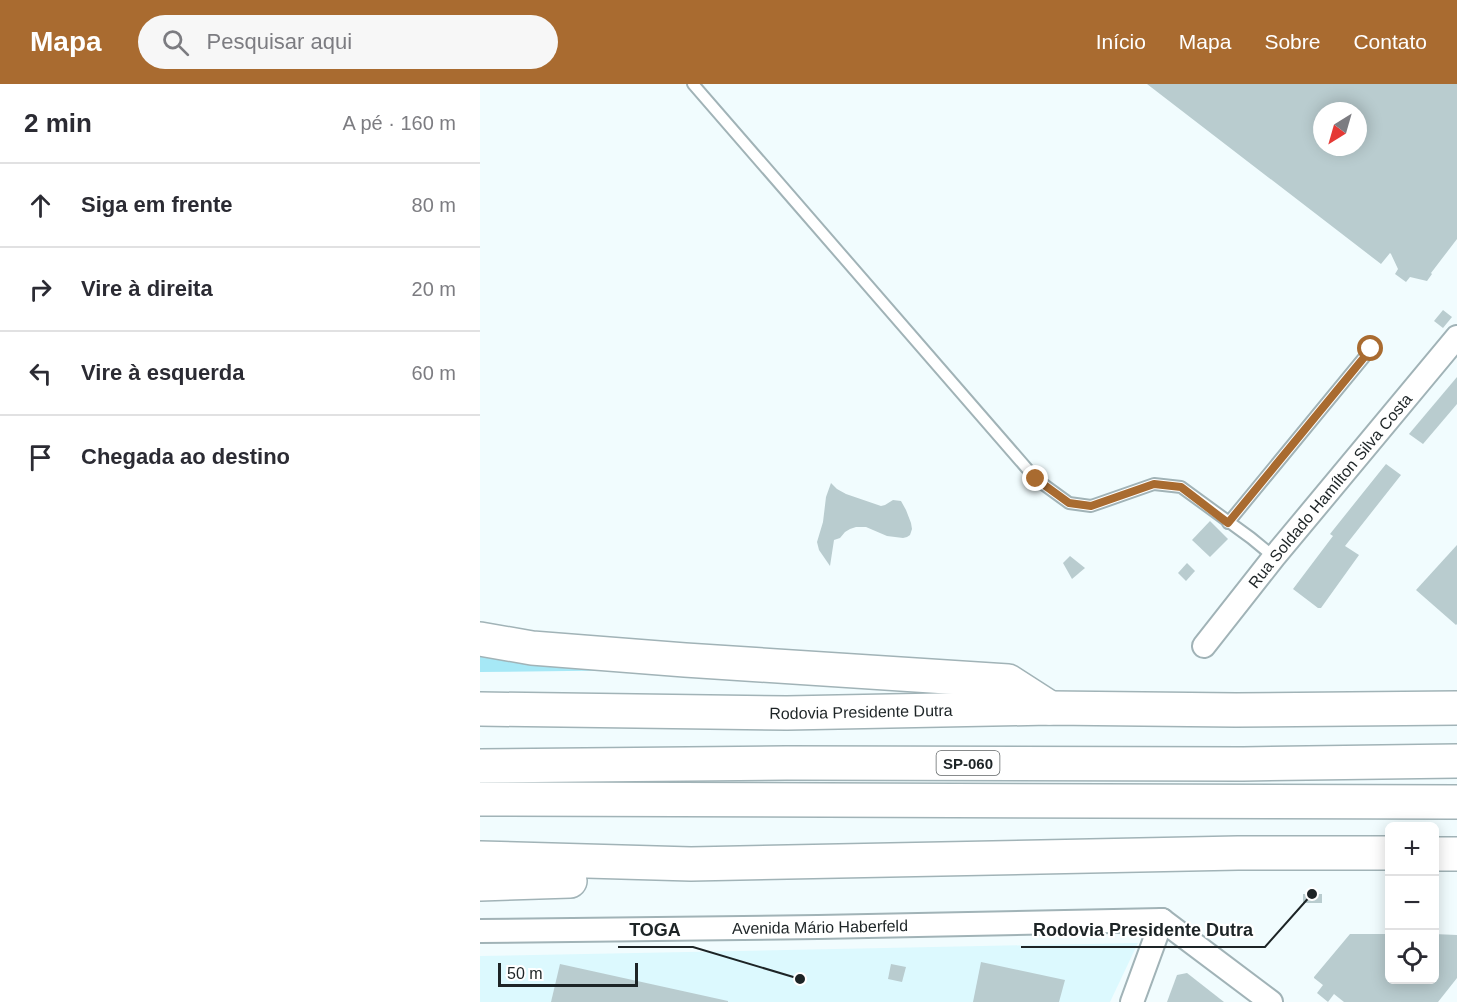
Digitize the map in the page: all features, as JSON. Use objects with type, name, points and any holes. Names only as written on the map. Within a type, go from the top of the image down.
[{"type":"highway","points":[[480,639],[532,648],[1008,681],[1050,708]]},
{"type":"highway","name":"Rodovia Presidente Dutra","points":[[480,709],[787,712],[1050,708],[1225,710],[1457,708]]},
{"type":"highway","name":"SP-060","points":[[480,766],[786,763],[1243,764],[1457,761]]},
{"type":"highway","points":[[480,799],[1457,802]]},
{"type":"highway","points":[[480,821],[1178,822],[1278,801]]},
{"type":"highway","points":[[480,858],[691,864],[1238,853],[1385,853]]},
{"type":"highway","points":[[1439,854],[1457,854]]},
{"type":"highway","points":[[480,884],[559,882],[619,876],[691,864]]},
{"type":"street","name":"Rua Soldado Hamílton Silva Costa","points":[[1204,646],[1274,557],[1457,337]]},
{"type":"street","name":"Avenida Mário Haberfeld","points":[[480,931],[1162,920]]},
{"type":"street","points":[[1132,1002],[1162,920],[1271,1002]]},
{"type":"lane","points":[[693,84],[1036,479],[1069,503],[1091,506],[1154,484],[1181,487],[1274,557]]},
{"type":"lane","points":[[1228,523],[1371,349]]},
{"type":"shaded area","points":[[480,652],[648,670],[480,672]]},
{"type":"shaded area","points":[[1138,943],[1110,1002],[480,1002],[480,956]]},
{"type":"building","points":[[1147,84],[1457,84],[1457,239],[1427,281],[1410,277],[1406,282],[1395,274],[1398,269],[1390,253],[1381,264]]},
{"type":"building","points":[[1443,310],[1452,317],[1443,328],[1434,321]]},
{"type":"building","points":[[1457,377],[1457,404],[1423,444],[1409,434]]},
{"type":"building","points":[[1386,464],[1401,475],[1345,546],[1359,555],[1321,608],[1318,608],[1293,589],[1333,536],[1330,534]]},
{"type":"building","points":[[831,483],[846,494],[881,506],[893,500],[901,501],[911,523],[910,535],[903,538],[887,536],[866,527],[850,529],[834,540],[830,566],[819,550],[817,542]]},
{"type":"building","points":[[1210,521],[1228,539],[1210,557],[1192,540]]},
{"type":"building","points":[[1457,545],[1457,624],[1456,625],[1416,590]]},
{"type":"building","points":[[1070,556],[1085,568],[1072,579],[1063,563]]},
{"type":"building","points":[[1187,563],[1195,571],[1186,581],[1178,573]]},
{"type":"building","points":[[1303,894],[1322,894],[1322,903],[1303,903]]},
{"type":"building","points":[[1350,934],[1385,934],[1385,984],[1439,984],[1439,934],[1457,935],[1457,978],[1438,1002],[1344,1002],[1334,994],[1328,1002],[1317,993],[1323,985],[1314,977]]},
{"type":"building","points":[[981,962],[1065,980],[1059,1002],[973,1002]]},
{"type":"building","points":[[560,964],[728,1001],[728,1002],[551,1002]]},
{"type":"building","points":[[891,964],[906,967],[902,982],[888,979]]},
{"type":"building","points":[[1187,973],[1224,1002],[1167,1002],[1177,975]]},
{"type":"place","name":"Rodovia Presidente Dutra","points":[[1312,894]]},
{"type":"place","name":"TOGA","points":[[800,979]]},
{"type":"route","points":[[1036,479],[1069,503],[1091,506],[1154,484],[1181,487],[1228,523],[1371,349]]}]
